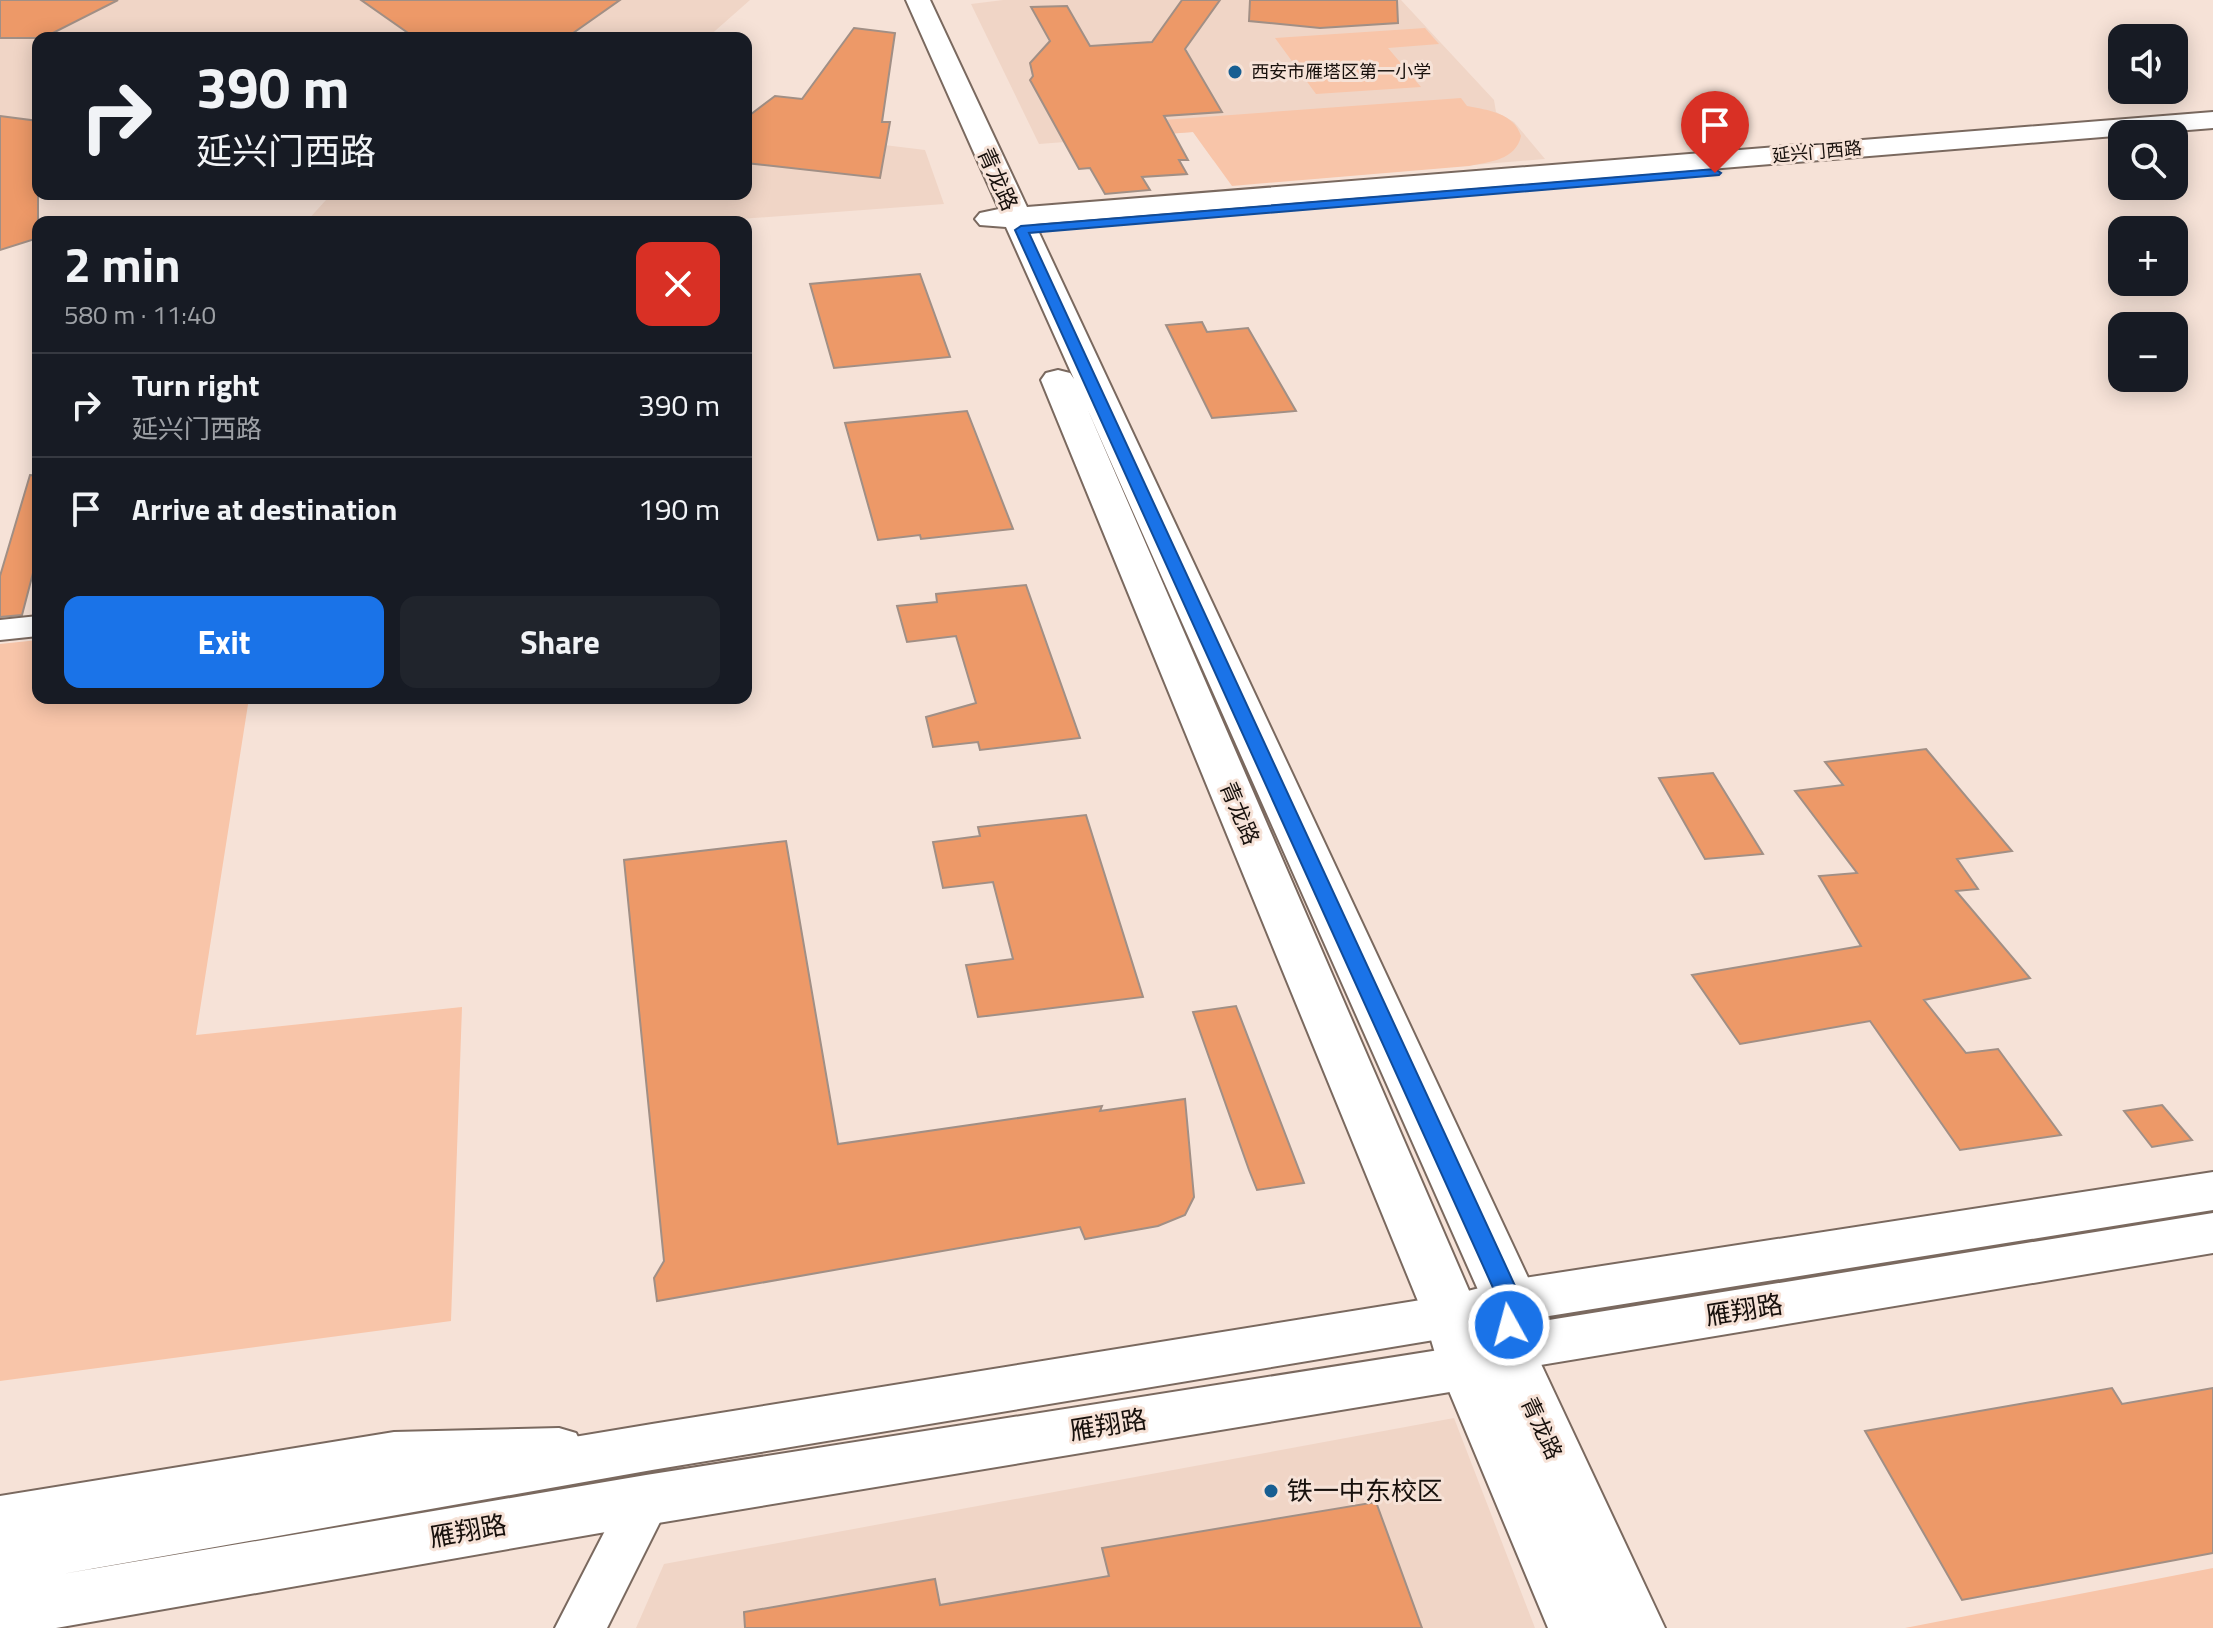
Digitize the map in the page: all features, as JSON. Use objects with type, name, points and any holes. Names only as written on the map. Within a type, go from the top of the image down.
[{"type":"street","name":"青龙路","points":[[895,0],[1006,225],[1484,1333],[1580,1628]]},
{"type":"street","name":"青龙路","points":[[918,0],[1006,225],[1484,1333],[1633,1628]]},
{"type":"street","name":"延兴门西路","points":[[1006,225],[2213,120]]},
{"type":"street","points":[[2188,134],[2213,132]]},
{"type":"street","name":"延兴门西路","points":[[1006,225],[2108,140]]},
{"type":"street","points":[[0,630],[32,627]]},
{"type":"street","name":"雁翔路","points":[[0,1559],[649,1474],[1484,1333],[2213,1191]]},
{"type":"street","name":"雁翔路","points":[[1484,1333],[2213,1233]]},
{"type":"street","points":[[0,1516],[394,1451],[649,1474],[581,1628]]},
{"type":"street","name":"雁翔路","points":[[0,1611],[649,1474]]},
{"type":"shaded area","points":[[28,0],[750,0],[714,32],[32,32],[32,181],[0,202],[0,14]]},
{"type":"shaded area","name":"西安市雁塔区第一小学","points":[[1003,0],[1401,0],[1494,100],[1496,112],[1514,122],[1545,159],[1281,179],[1213,160],[1193,132],[1039,144],[971,4]]},
{"type":"shaded area","points":[[1425,28],[1439,44],[1388,48],[1421,87],[1316,94],[1275,38]]},
{"type":"shaded area","points":[[1461,98],[1467,106],[1499,114],[1513,122],[1521,136],[1514,150],[1501,158],[1469,166],[1232,186],[1193,132],[1074,141],[1068,127]]},
{"type":"shaded area","points":[[752,129],[925,150],[944,204],[752,218],[311,216],[326,200],[752,200]]},
{"type":"shaded area","points":[[32,641],[32,704],[248,704],[196,1035],[462,1007],[451,1321],[0,1381],[0,644]]},
{"type":"shaded area","name":"铁一中东校区","points":[[1454,1418],[1535,1628],[636,1628],[664,1564]]},
{"type":"shaded area","points":[[2213,1568],[2213,1628],[1905,1628]]},
{"type":"building","points":[[0,0],[118,0],[55,32],[32,32],[32,38],[0,38]]},
{"type":"building","points":[[361,0],[620,0],[575,32],[407,32]]},
{"type":"building","points":[[1182,0],[1220,0],[1185,49],[1222,112],[1164,116],[1188,160],[1179,160],[1187,174],[1142,177],[1150,190],[1105,194],[1090,168],[1079,169],[1030,80],[1033,76],[1030,63],[1050,41],[1031,7],[1067,6],[1090,46],[1152,42]]},
{"type":"building","points":[[1250,0],[1397,0],[1398,23],[1320,28],[1249,21]]},
{"type":"building","points":[[854,28],[895,33],[882,122],[890,122],[880,178],[752,164],[752,113],[775,96],[802,99]]},
{"type":"building","points":[[0,116],[32,120],[32,200],[38,200],[38,216],[32,216],[32,240],[0,250]]},
{"type":"building","points":[[920,274],[950,357],[834,368],[810,284]]},
{"type":"building","points":[[1202,322],[1207,332],[1248,328],[1296,411],[1212,418],[1166,325]]},
{"type":"building","points":[[967,411],[1013,529],[921,539],[920,535],[878,540],[845,423]]},
{"type":"building","points":[[32,475],[32,577],[22,615],[0,617],[0,576]]},
{"type":"building","points":[[1026,585],[1080,738],[980,750],[978,742],[933,747],[926,717],[976,703],[956,636],[907,642],[897,606],[937,602],[936,594]]},
{"type":"building","points":[[1926,749],[2012,851],[1957,859],[1978,889],[1956,891],[2030,978],[1924,1000],[1966,1053],[1998,1049],[2061,1135],[1960,1150],[1870,1021],[1740,1044],[1692,975],[1861,946],[1819,876],[1857,873],[1795,791],[1843,785],[1825,762]]},
{"type":"building","points":[[1713,773],[1763,854],[1705,859],[1659,778]]},
{"type":"building","points":[[1086,815],[1143,997],[978,1017],[966,965],[1013,959],[993,882],[943,888],[933,842],[980,836],[978,827]]},
{"type":"building","points":[[786,841],[838,1144],[1102,1106],[1100,1111],[1185,1099],[1194,1197],[1185,1215],[1158,1226],[1085,1239],[1080,1227],[657,1301],[654,1278],[664,1261],[624,860]]},
{"type":"building","points":[[1236,1006],[1304,1183],[1257,1190],[1249,1170],[1193,1012]]},
{"type":"building","points":[[2162,1105],[2192,1140],[2152,1147],[2124,1111]]},
{"type":"building","points":[[2112,1388],[2122,1404],[2213,1388],[2213,1553],[1962,1600],[1865,1431]]},
{"type":"building","points":[[1376,1502],[1422,1628],[745,1628],[744,1612],[935,1579],[940,1605],[1109,1576],[1102,1548]]},
{"type":"place","name":"西安市雁塔区第一小学","points":[[1235,72]]},
{"type":"place","name":"铁一中东校区","points":[[1271,1491]]},
{"type":"route","points":[[1509,1325],[1511,1301],[1021,230],[1715,173]]}]
